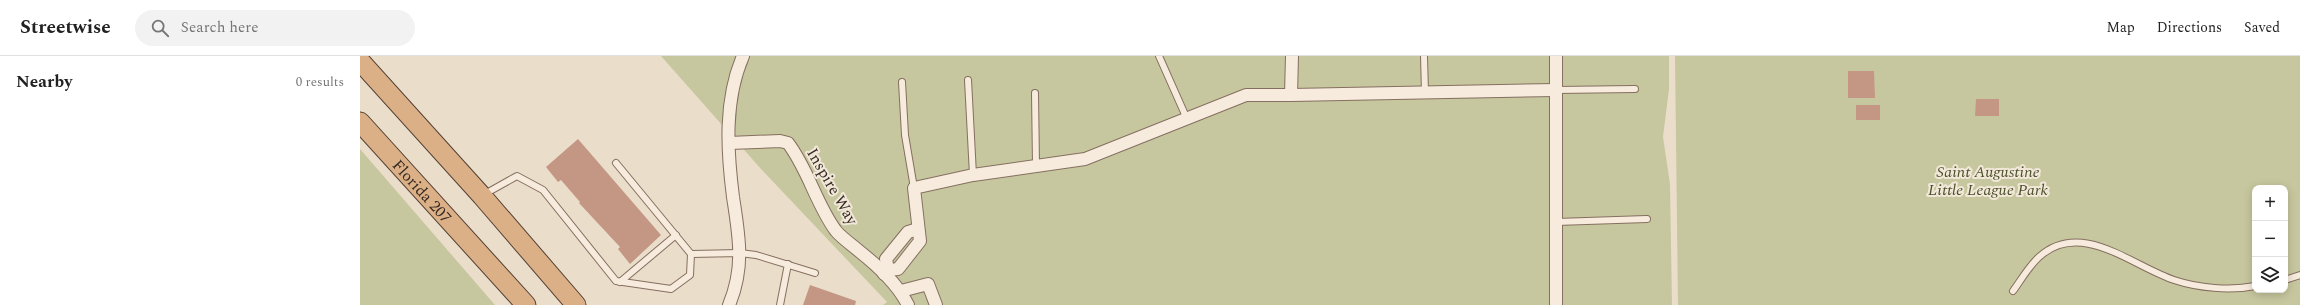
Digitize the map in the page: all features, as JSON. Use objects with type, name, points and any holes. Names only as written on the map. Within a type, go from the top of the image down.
[{"type":"highway","points":[[360,61],[482,196],[576,305]]},
{"type":"highway","name":"Florida 207","points":[[360,122],[526,305]]},
{"type":"street","points":[[729,305],[736,283],[740,253],[740,234],[733,197],[729,143],[729,109],[734,85],[743,56]]},
{"type":"street","points":[[1291,95],[1292,56]]},
{"type":"street","points":[[1556,56],[1556,305]]},
{"type":"street","points":[[886,272],[886,258],[908,232],[918,229],[914,188],[973,175],[1085,159],[1246,95],[1556,90]]},
{"type":"street","name":"Inspire Way","points":[[729,143],[788,143],[801,160],[820,202],[837,232],[886,272],[901,291],[908,305]]},
{"type":"street","points":[[901,291],[928,284],[936,305]]},
{"type":"lane","points":[[1159,56],[1187,119]]},
{"type":"lane","points":[[1424,56],[1425,93]]},
{"type":"lane","points":[[968,80],[973,175]]},
{"type":"lane","points":[[902,82],[905,135],[914,188]]},
{"type":"lane","points":[[1556,90],[1635,89]]},
{"type":"lane","points":[[1035,93],[1036,165]]},
{"type":"lane","points":[[482,196],[517,176],[543,190],[616,281],[671,289],[690,275],[691,254],[616,163]]},
{"type":"lane","points":[[1556,222],[1647,219]]},
{"type":"lane","points":[[620,282],[676,235]]},
{"type":"lane","points":[[2013,290],[2039,256],[2060,245],[2076,242],[2095,244],[2114,251],[2146,269],[2175,280],[2208,287],[2252,286]]},
{"type":"lane","points":[[691,254],[740,253],[767,258],[815,273]]},
{"type":"lane","points":[[780,305],[788,264]]},
{"type":"lane","points":[[2288,279],[2300,275]]},
{"type":"green space","points":[[661,56],[1669,56],[1669,89],[1663,137],[1670,184],[1672,305],[883,305],[887,302],[761,169]]},
{"type":"green space","name":"Saint Augustine Little League Park","points":[[1675,56],[2300,56],[2300,305],[1678,305]]},
{"type":"green space","points":[[360,149],[495,305],[360,305]]},
{"type":"building","points":[[1848,71],[1874,71],[1875,98],[1848,98]]},
{"type":"building","points":[[1976,99],[1999,99],[1999,116],[1975,116]]},
{"type":"building","points":[[1856,105],[1880,105],[1880,120],[1856,120]]},
{"type":"building","points":[[578,139],[661,235],[630,264],[618,249],[620,247],[579,203],[580,202],[561,180],[558,182],[546,167]]},
{"type":"building","points":[[810,285],[856,301],[855,305],[803,305]]}]
